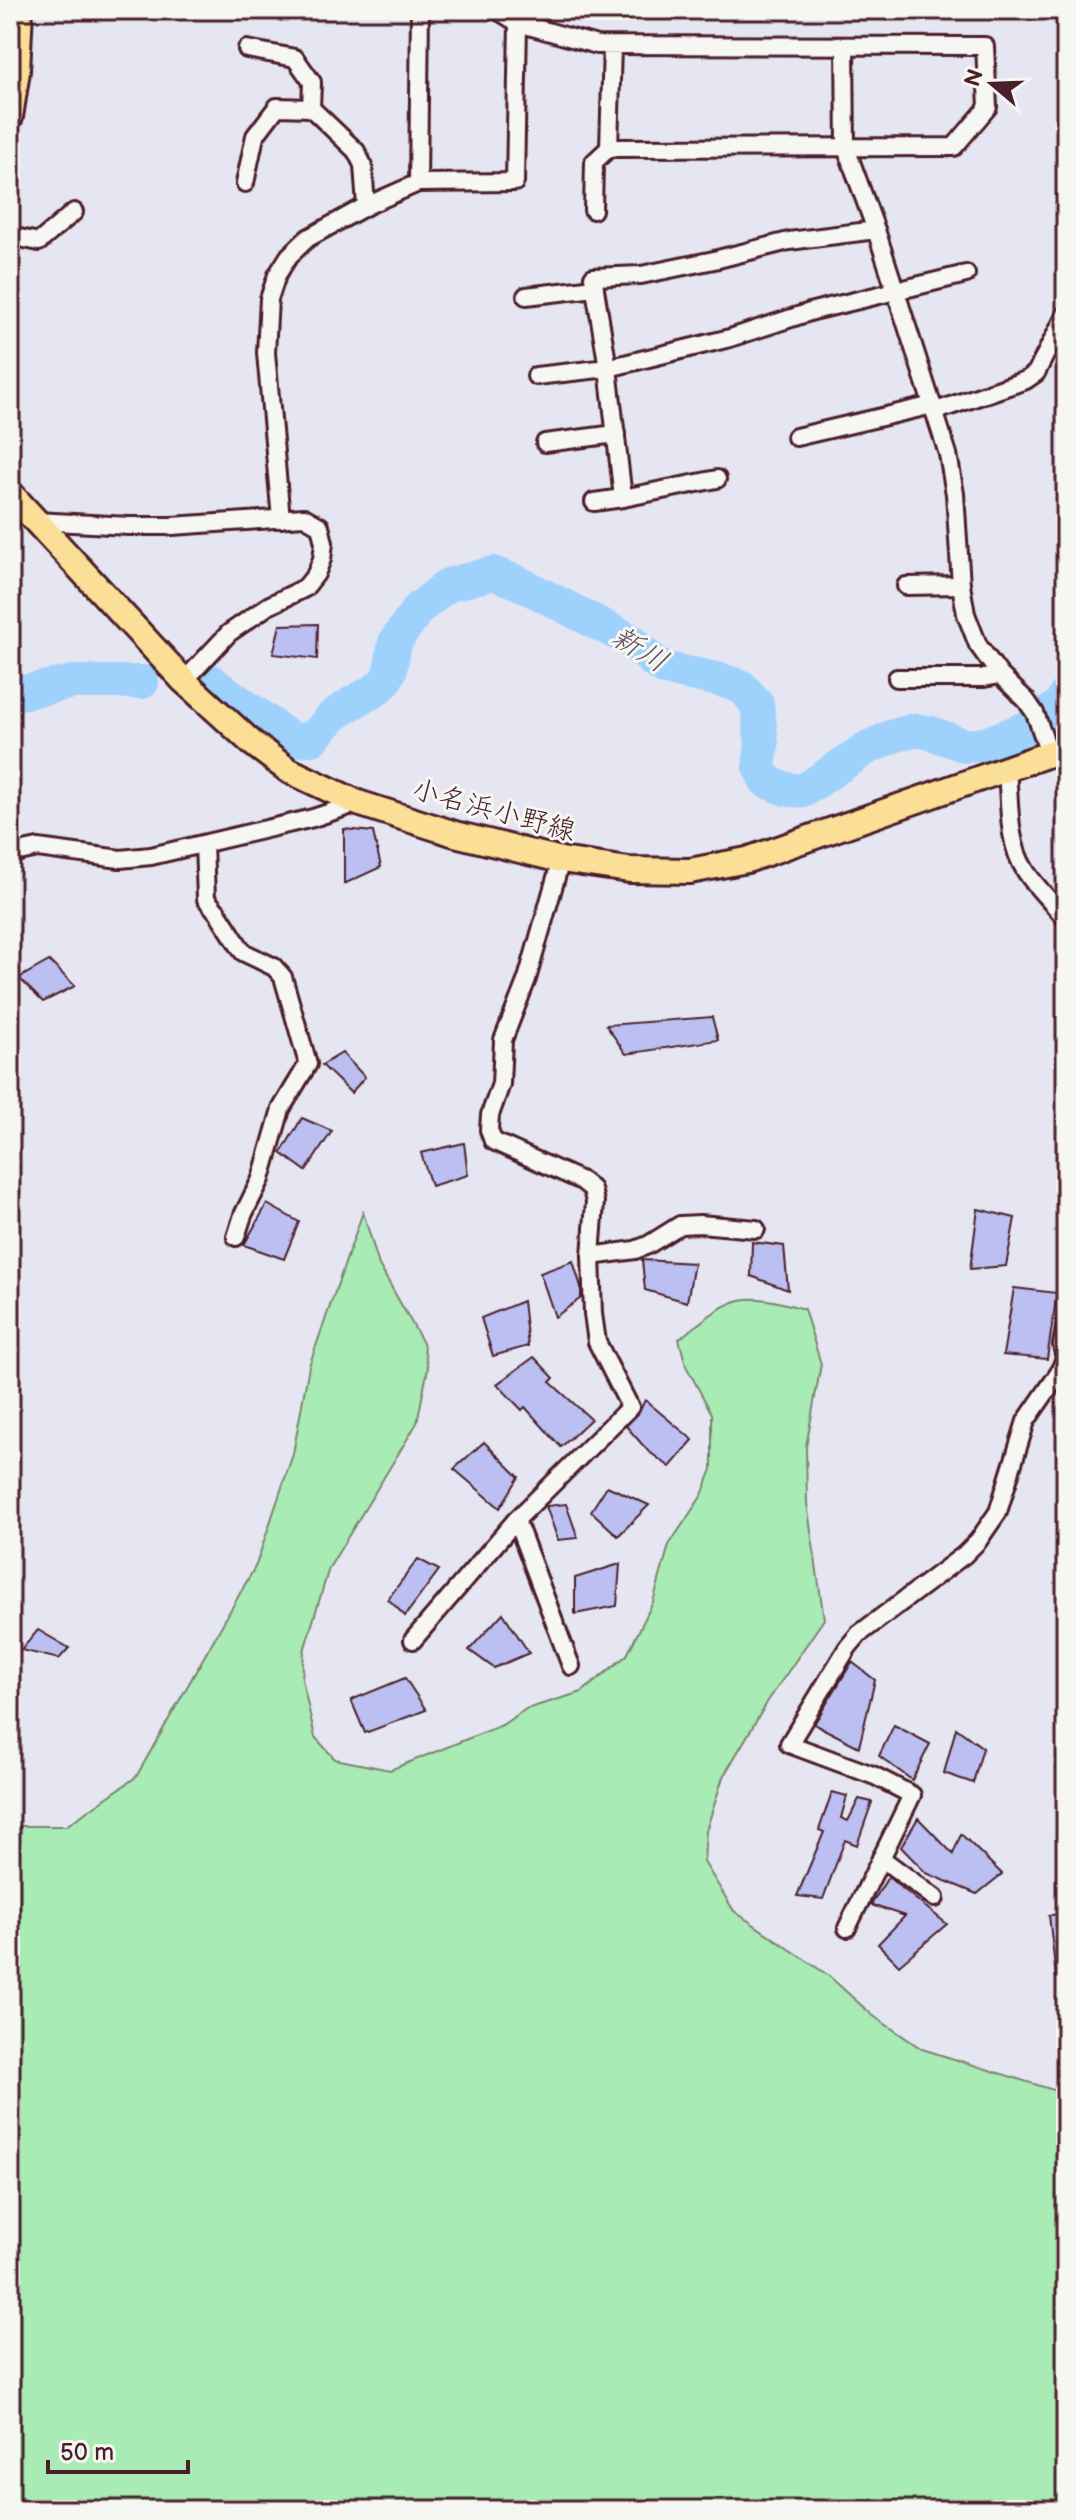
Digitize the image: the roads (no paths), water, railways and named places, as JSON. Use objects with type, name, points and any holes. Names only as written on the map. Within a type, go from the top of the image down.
[{"type":"main road","points":[[10,117],[17,71],[20,10]]},
{"type":"main road","name":"小名浜小野線","points":[[10,493],[184,681],[251,742],[288,770],[358,803],[455,834],[561,860],[629,870],[690,871],[747,860],[1007,770],[1053,748]]},
{"type":"street","points":[[418,183],[420,10]]},
{"type":"street","points":[[497,10],[518,23],[597,45],[985,46],[988,107],[954,147],[609,148],[594,162],[593,210]]},
{"type":"street","points":[[281,519],[266,353],[269,299],[277,275],[289,256],[308,238],[366,206],[418,183],[515,182],[518,23]]},
{"type":"street","points":[[609,148],[612,46]]},
{"type":"street","points":[[845,46],[846,148],[876,230],[948,454],[955,494],[966,614],[978,645],[1000,675],[1026,700],[1053,748]]},
{"type":"street","points":[[247,49],[295,58],[312,82],[311,108]]},
{"type":"street","points":[[245,183],[255,136],[277,107],[311,108],[356,151],[363,165],[366,206]]},
{"type":"street","points":[[10,236],[39,242],[74,212]]},
{"type":"street","points":[[623,498],[608,368],[593,277],[641,275],[789,241],[876,230]]},
{"type":"street","points":[[536,376],[608,368],[730,338],[813,311],[966,274]]},
{"type":"street","points":[[526,296],[595,288]]},
{"type":"street","points":[[796,437],[934,408],[1026,380],[1036,373],[1066,314]]},
{"type":"street","points":[[545,443],[616,434]]},
{"type":"street","points":[[594,502],[717,479]]},
{"type":"street","points":[[36,521],[172,526],[304,517],[320,526],[324,543],[316,574],[305,588],[268,606],[229,633],[184,681]]},
{"type":"street","points":[[906,586],[961,585]]},
{"type":"street","points":[[897,678],[984,678],[1000,675]]},
{"type":"street","points":[[1007,770],[1016,851],[1024,869],[1066,919]]},
{"type":"street","points":[[10,854],[38,848],[120,859],[151,856],[313,818],[358,803]]},
{"type":"street","points":[[204,844],[206,899],[243,952],[274,967],[283,977],[308,1064],[281,1109],[265,1167],[236,1237]]},
{"type":"street","points":[[413,1640],[516,1520],[630,1407],[597,1342],[591,1256],[595,1202],[592,1189],[582,1181],[493,1141],[489,1130],[490,1115],[501,1084],[503,1040],[527,979],[561,860]]},
{"type":"street","points":[[591,1256],[635,1250],[680,1225],[756,1229]]},
{"type":"street","points":[[847,1928],[912,1795],[875,1776],[789,1744],[859,1634],[964,1555],[998,1512],[1026,1421],[1059,1373],[1065,1358],[1062,1345],[1066,1324]]},
{"type":"street","points":[[516,1520],[571,1666]]},
{"type":"street","points":[[881,1858],[935,1898]]},
{"type":"waterway","name":"新川","points":[[209,680],[293,740],[312,739],[334,715],[385,682],[395,642],[418,609],[448,585],[493,573],[517,582],[632,641],[666,669],[742,687],[757,704],[762,745],[759,767],[766,781],[785,789],[803,791],[867,748],[914,730],[966,746],[985,744],[1026,728],[1060,705],[1066,694]]},
{"type":"waterway","name":"新川","points":[[10,695],[73,682],[142,682]]}]
